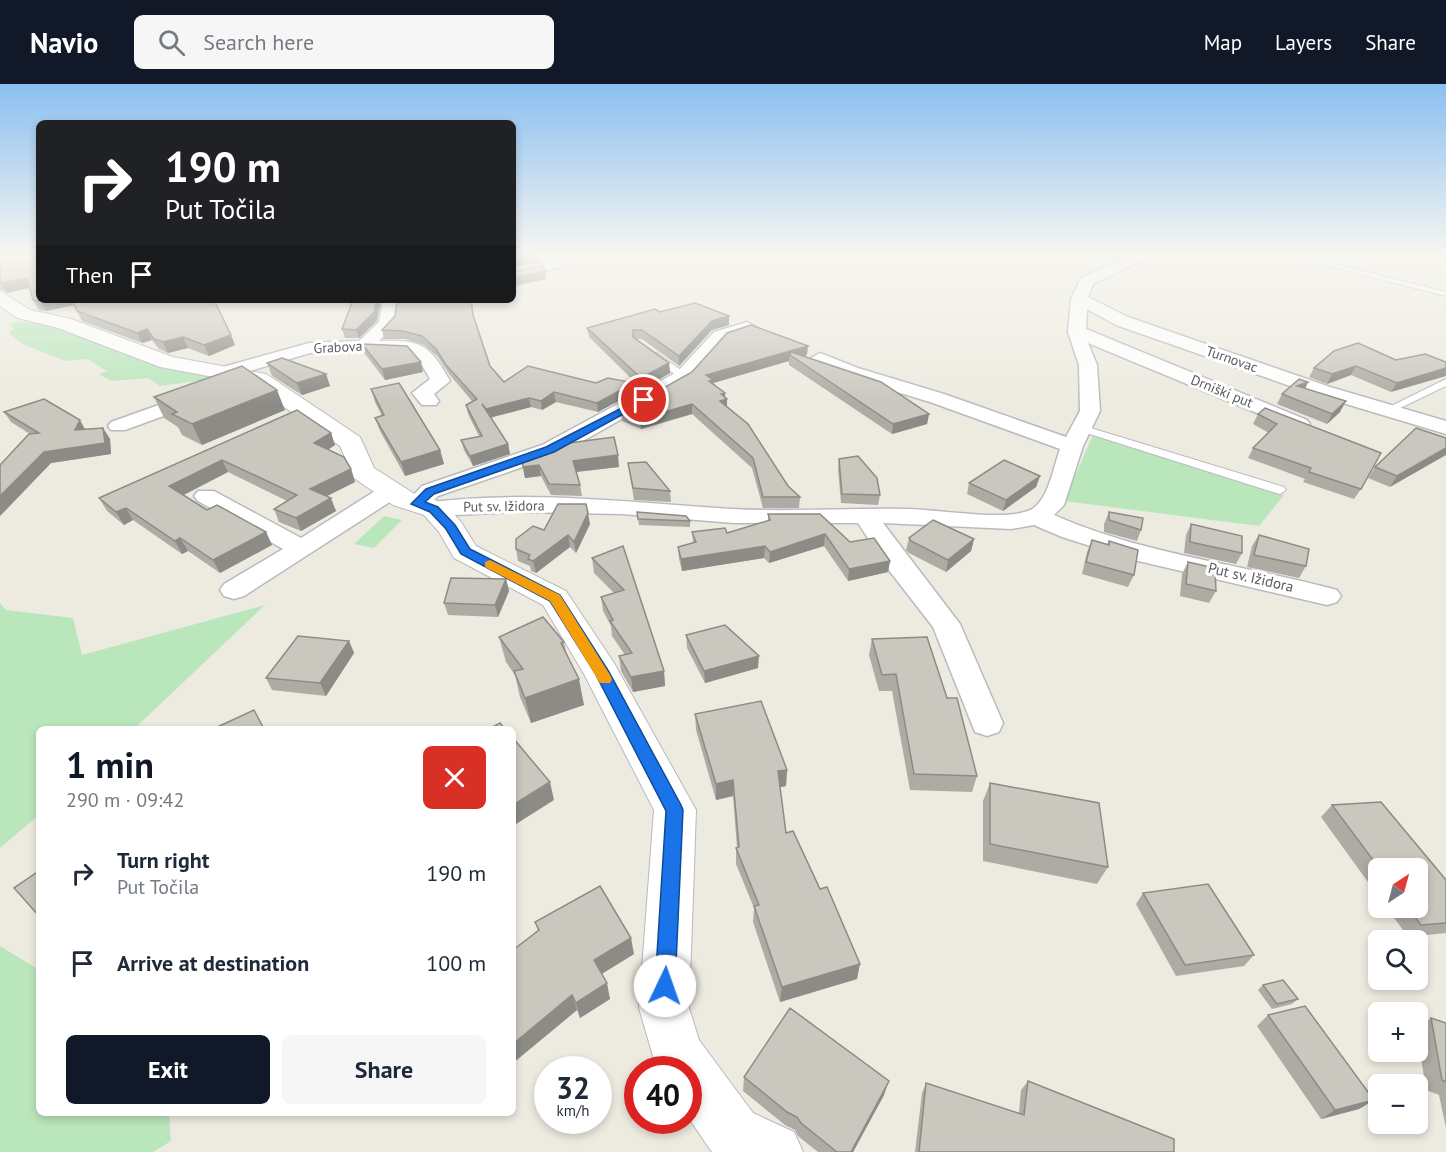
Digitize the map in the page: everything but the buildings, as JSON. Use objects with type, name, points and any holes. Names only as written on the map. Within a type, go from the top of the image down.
[{"type":"street","name":"Put sv. Ižidora","points":[[11,305],[24,314],[64,323],[168,362],[258,380],[351,442],[363,472],[391,491],[425,506],[622,507],[734,516],[907,516],[1011,522],[1037,517],[1064,530],[1101,543],[1276,581],[1327,596]]},
{"type":"street","points":[[365,345],[387,324],[391,305]]},
{"type":"street","points":[[1037,517],[1052,505],[1077,437],[1090,411],[1088,365],[1079,344],[1077,332],[1079,305]]},
{"type":"street","name":"Turnovac","points":[[1090,305],[1122,321],[1323,391],[1446,428]]},
{"type":"street","points":[[678,1056],[664,1008],[675,810],[601,672],[555,598],[465,552],[451,528],[425,506],[430,491],[550,450],[684,376],[720,336],[747,327]]},
{"type":"street","name":"Drniški put","points":[[1077,332],[1323,433]]},
{"type":"street","name":"Grabova","points":[[226,372],[309,348],[365,345],[416,349],[427,357],[440,381],[422,393],[429,401]]},
{"type":"street","points":[[820,358],[851,372],[1077,437]]},
{"type":"street","points":[[118,426],[249,378]]},
{"type":"street","points":[[285,419],[306,410]]},
{"type":"street","points":[[234,590],[391,491]]},
{"type":"street","points":[[206,496],[302,549]]},
{"type":"street","points":[[867,517],[897,563],[946,624],[987,723]]},
{"type":"street","points":[[702,1090],[733,1133],[774,1152]]},
{"type":"lane","points":[[647,350],[684,376]]},
{"type":"lane","points":[[1388,410],[1446,382]]},
{"type":"lane","points":[[1077,437],[1280,490]]},
{"type":"green space","points":[[15,322],[38,323],[218,378],[160,386],[149,378],[111,381],[99,374],[107,371],[88,359],[65,361],[23,344],[9,333],[14,329],[9,325]]},
{"type":"green space","points":[[1093,435],[1284,495],[1259,526],[1064,501]]},
{"type":"green space","points":[[384,516],[402,520],[374,548],[354,544]]},
{"type":"green space","points":[[0,603],[6,610],[73,618],[82,655],[265,605],[137,726],[36,726],[36,818],[0,848]]},
{"type":"green space","points":[[0,946],[36,968],[36,1116],[169,1116],[171,1141],[153,1152],[0,1152]]},
{"type":"slow traffic","points":[[490,564],[555,598],[605,679]]},
{"type":"route","points":[[644,400],[550,450],[512,465],[430,491],[417,504],[434,509],[451,528],[465,552],[555,598],[601,672],[675,810],[665,986]]}]
